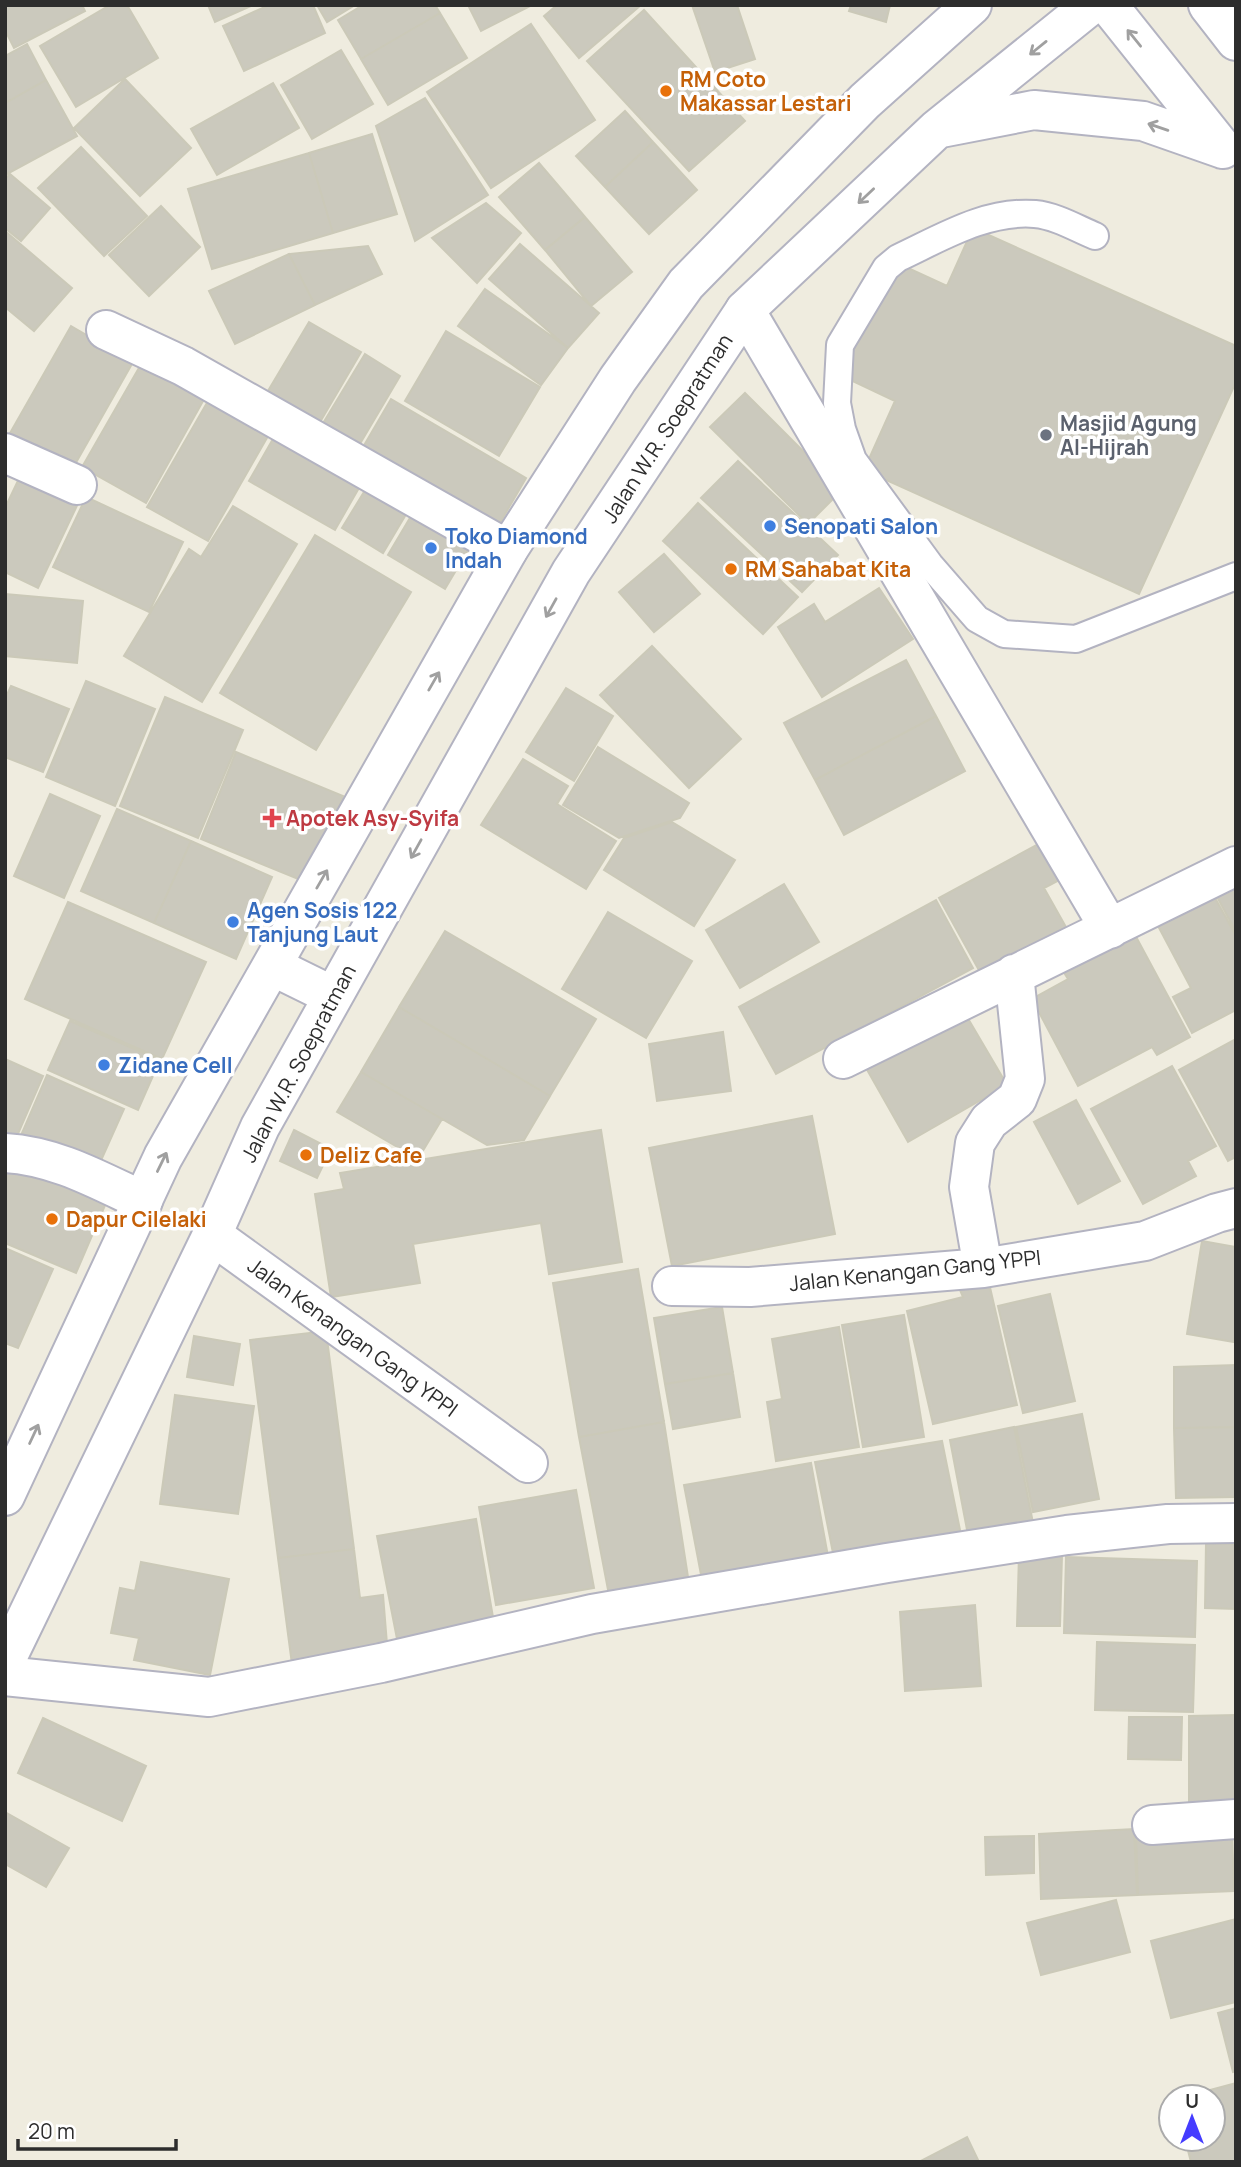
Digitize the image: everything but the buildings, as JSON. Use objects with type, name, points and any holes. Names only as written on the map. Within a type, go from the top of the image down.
[{"type":"street","points":[[5,1496],[163,1157],[508,550],[618,379],[686,284],[865,101],[972,5]]},
{"type":"street","name":"Jalan W.R. Soepratman","points":[[5,1662],[212,1235],[260,1127],[571,572],[745,310],[937,129],[1091,5]]},
{"type":"street","points":[[1108,5],[1229,159]]},
{"type":"street","points":[[1208,5],[1236,41]]},
{"type":"street","points":[[937,129],[1034,110],[1143,121],[1229,159]]},
{"type":"street","points":[[745,310],[1110,929]]},
{"type":"street","points":[[106,330],[183,366],[508,550]]},
{"type":"street","points":[[5,453],[77,485]]},
{"type":"street","points":[[843,1059],[1236,866]]},
{"type":"street","points":[[272,966],[333,996]]},
{"type":"street","points":[[983,1268],[969,1187],[975,1143],[989,1121],[1017,1099],[1025,1079],[1014,974]]},
{"type":"street","points":[[5,1153],[23,1154],[66,1164],[143,1201]]},
{"type":"street","name":"Jalan Kenangan Gang YPPI","points":[[671,1286],[750,1287],[983,1268],[1144,1241],[1236,1208]]},
{"type":"street","name":"Jalan Kenangan Gang YPPI","points":[[212,1235],[528,1463]]},
{"type":"street","points":[[5,1676],[209,1697],[381,1663],[592,1614],[887,1563],[1130,1528],[1168,1524],[1236,1523]]},
{"type":"street","points":[[1152,1825],[1236,1819]]},
{"type":"lane","points":[[1095,236],[1057,219],[1036,214],[1008,214],[985,219],[898,258],[886,268],[840,345],[837,403],[842,429],[853,460],[930,565],[964,606],[977,619],[1004,634],[1076,639],[1236,576]]},
{"type":"place","name":"RM Coto Makassar Lestari","points":[[666,91]]},
{"type":"place","name":"Masjid Agung Al-Hijrah","points":[[1046,435]]},
{"type":"place","name":"Senopati Salon","points":[[770,526]]},
{"type":"place","name":"Toko Diamond Indah","points":[[431,548]]},
{"type":"place","name":"RM Sahabat Kita","points":[[731,569]]},
{"type":"place","name":"Apotek Asy-Syifa","points":[[272,818]]},
{"type":"place","name":"Agen Sosis 122 Tanjung Laut","points":[[233,922]]},
{"type":"place","name":"Zidane Cell","points":[[104,1065]]},
{"type":"place","name":"Deliz Cafe","points":[[306,1155]]},
{"type":"place","name":"Dapur Cilelaki","points":[[52,1219]]}]
